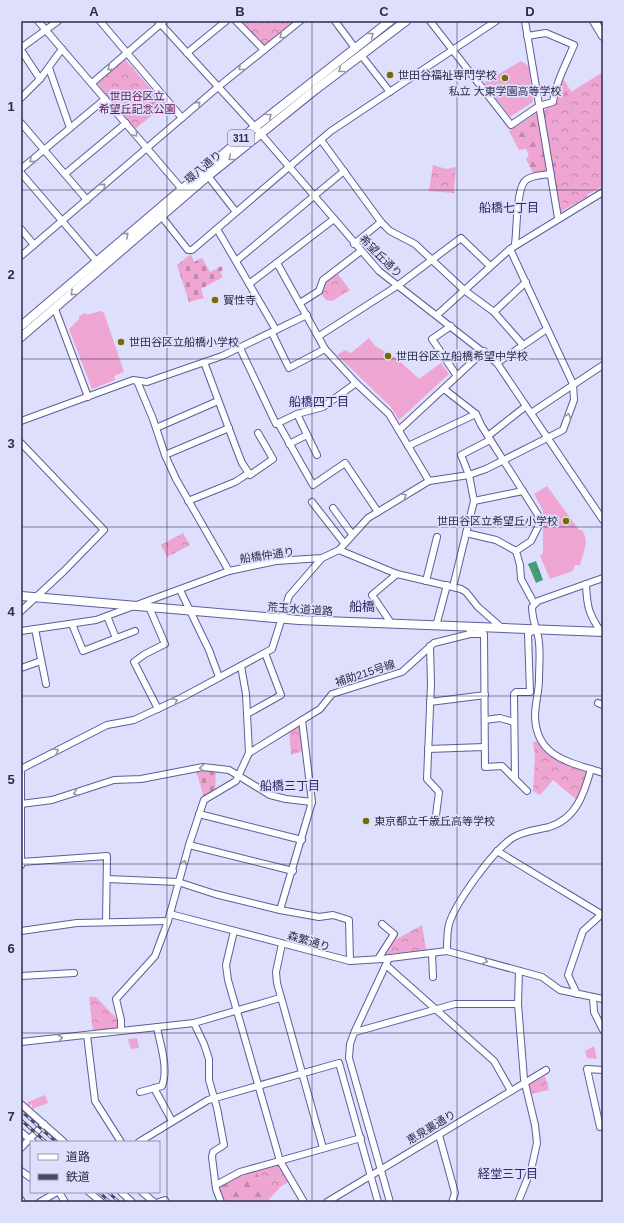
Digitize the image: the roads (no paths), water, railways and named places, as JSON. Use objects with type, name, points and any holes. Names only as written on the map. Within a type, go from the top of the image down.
[{"type":"main road","name":"環八通り","points":[[21,337],[55,309],[99,264],[181,188],[255,127],[390,21]]},
{"type":"main road","name":"環八通り","points":[[21,326],[99,264],[162,217],[208,176],[261,133],[406,21]]},
{"type":"main road","points":[[594,21],[603,36]]},
{"type":"main road","name":"荒玉水道道路","points":[[21,596],[281,618],[436,626],[470,631],[484,631],[502,628],[602,632]]},
{"type":"street","points":[[38,21],[181,188]]},
{"type":"street","points":[[40,79],[21,49],[47,31],[58,21]]},
{"type":"street","points":[[100,21],[182,118]]},
{"type":"street","points":[[187,53],[226,21]]},
{"type":"street","points":[[236,21],[264,50]]},
{"type":"street","points":[[21,256],[218,87],[300,21]]},
{"type":"street","points":[[335,21],[355,48]]},
{"type":"street","points":[[430,21],[511,125],[539,106],[553,102],[555,87],[564,71],[574,45],[546,33],[527,36]]},
{"type":"street","points":[[162,217],[188,250],[192,250],[331,131],[496,21]]},
{"type":"street","points":[[525,21],[558,218]]},
{"type":"street","points":[[92,83],[127,54],[161,22]]},
{"type":"street","name":"希望丘通り","points":[[161,22],[187,53],[261,133],[354,244],[379,271],[484,351],[497,363],[603,520]]},
{"type":"street","points":[[21,98],[40,79],[62,49]]},
{"type":"street","points":[[361,55],[390,92]]},
{"type":"street","points":[[49,68],[70,128]]},
{"type":"street","points":[[21,169],[105,98]]},
{"type":"street","points":[[21,123],[87,200]]},
{"type":"street","points":[[65,174],[126,123]]},
{"type":"street","points":[[321,140],[381,222],[390,231],[415,244],[464,290],[494,312],[523,345]]},
{"type":"street","points":[[236,261],[344,171]]},
{"type":"street","points":[[21,172],[99,264]]},
{"type":"street","points":[[502,628],[478,607],[466,592],[450,586],[397,574],[339,550],[368,518],[429,481],[469,475],[505,461],[549,439],[563,430],[574,400],[573,384],[526,282],[513,246],[520,190],[524,181],[535,176],[551,174]]},
{"type":"street","points":[[208,176],[236,212]]},
{"type":"street","points":[[437,315],[513,246],[603,192]]},
{"type":"street","points":[[250,284],[334,219]]},
{"type":"street","points":[[354,244],[381,222]]},
{"type":"street","points":[[217,229],[250,284],[274,331],[289,368],[325,349]]},
{"type":"street","points":[[21,230],[34,245]]},
{"type":"street","points":[[319,336],[397,286],[461,238],[490,266]]},
{"type":"street","points":[[300,303],[319,291],[323,280],[361,251]]},
{"type":"street","points":[[277,263],[325,349],[356,383],[389,414],[429,481]]},
{"type":"street","points":[[494,312],[526,282]]},
{"type":"street","points":[[55,309],[88,397]]},
{"type":"street","points":[[21,421],[134,380],[147,382],[204,362],[240,348],[307,315]]},
{"type":"street","points":[[451,326],[432,340],[457,376]]},
{"type":"street","points":[[497,363],[547,329]]},
{"type":"street","points":[[240,348],[276,424],[278,423],[313,485],[345,463],[378,512]]},
{"type":"street","points":[[399,430],[484,351]]},
{"type":"street","points":[[204,362],[242,462],[248,473]]},
{"type":"street","points":[[531,413],[603,365]]},
{"type":"street","points":[[137,381],[165,455],[188,502],[229,571]]},
{"type":"street","points":[[278,423],[297,414],[323,407],[356,383]]},
{"type":"street","points":[[444,389],[476,414],[489,438],[538,515],[539,522],[531,541],[516,551]]},
{"type":"street","points":[[156,428],[218,401]]},
{"type":"street","points":[[436,626],[450,586],[474,501],[469,475],[461,455],[489,438],[526,406]]},
{"type":"street","points":[[297,414],[318,455]]},
{"type":"street","points":[[408,446],[476,414]]},
{"type":"street","points":[[165,455],[229,428]]},
{"type":"street","points":[[188,502],[235,482],[248,473],[250,475],[273,459],[258,433]]},
{"type":"street","points":[[289,444],[307,435]]},
{"type":"street","points":[[21,443],[104,530],[21,611]]},
{"type":"street","points":[[474,501],[523,491]]},
{"type":"street","points":[[312,502],[344,543]]},
{"type":"street","points":[[333,508],[352,534]]},
{"type":"street","points":[[466,533],[496,540],[516,551],[520,565],[521,579],[534,603],[532,607],[534,630],[538,636],[539,679],[535,714],[536,728],[540,740],[547,749],[558,758],[603,773]]},
{"type":"street","points":[[426,581],[437,537]]},
{"type":"street","name":"船橋仲通り","points":[[21,631],[96,620],[229,571],[272,562],[322,558],[339,550]]},
{"type":"street","points":[[21,769],[107,725],[134,720],[158,709],[272,649],[281,618],[293,590],[322,558]]},
{"type":"street","points":[[389,624],[389,620],[372,594],[397,574]]},
{"type":"street","points":[[534,603],[603,578]]},
{"type":"street","points":[[586,584],[587,604],[590,616],[602,632]]},
{"type":"street","points":[[180,590],[209,650],[219,677]]},
{"type":"street","points":[[149,607],[165,644],[145,654],[134,662],[158,709]]},
{"type":"street","points":[[107,616],[116,638]]},
{"type":"street","points":[[72,624],[83,652],[135,631]]},
{"type":"street","points":[[35,629],[46,684]]},
{"type":"street","points":[[515,778],[514,694],[516,692],[530,692],[528,634],[534,630]]},
{"type":"street","name":"補助215号線","points":[[249,753],[320,709],[332,694],[402,672],[430,646],[437,642],[470,631]]},
{"type":"street","points":[[484,631],[485,768],[502,766],[527,791]]},
{"type":"street","points":[[430,646],[430,702],[427,779],[439,792],[436,815]]},
{"type":"street","points":[[247,714],[281,695],[265,653]]},
{"type":"street","points":[[21,668],[41,661]]},
{"type":"street","points":[[121,1031],[121,1020],[116,999],[155,956],[168,921],[189,845],[204,800],[236,781],[240,776],[249,753],[246,694],[241,666]]},
{"type":"street","points":[[430,702],[485,695]]},
{"type":"street","points":[[485,720],[500,718],[514,722]]},
{"type":"street","points":[[280,910],[293,871],[312,802],[302,720]]},
{"type":"street","points":[[428,749],[484,747]]},
{"type":"street","points":[[21,804],[52,800],[114,780],[141,779],[203,767],[229,770],[270,795],[286,800],[312,802]]},
{"type":"street","points":[[591,769],[580,803],[571,814],[556,825],[516,836],[497,851],[453,914],[448,926],[447,951],[519,970],[542,978],[560,990],[603,999]]},
{"type":"street","points":[[21,776],[21,863],[107,856],[106,921]]},
{"type":"street","points":[[199,814],[302,840]]},
{"type":"street","points":[[189,845],[293,871]]},
{"type":"street","points":[[497,851],[602,914],[583,931],[568,975],[577,994]]},
{"type":"street","points":[[107,879],[178,882],[215,894],[280,910],[319,917],[333,915],[349,920],[350,961]]},
{"type":"street","name":"森繁通り","points":[[170,914],[350,961],[432,954],[447,951]]},
{"type":"street","points":[[21,931],[77,923],[106,921],[168,921]]},
{"type":"street","points":[[378,959],[394,934],[382,924]]},
{"type":"street","points":[[234,931],[226,965],[237,1010],[280,1161],[304,1202]]},
{"type":"street","points":[[282,944],[276,972],[280,998],[323,1148]]},
{"type":"street","points":[[432,954],[433,977]]},
{"type":"street","points":[[389,958],[387,966],[350,1044],[349,1058],[390,1202]]},
{"type":"street","points":[[387,966],[494,1061],[511,1091]]},
{"type":"street","points":[[518,1202],[531,1170],[537,1143],[535,1125],[524,1083],[518,1004],[519,970]]},
{"type":"street","points":[[21,976],[74,973]]},
{"type":"street","points":[[593,997],[594,1012],[603,1030]]},
{"type":"street","points":[[21,1042],[194,1022],[280,998]]},
{"type":"street","points":[[355,1032],[456,1004],[518,1004]]},
{"type":"street","points":[[194,1022],[209,1059],[209,1080],[215,1098],[224,1145],[213,1152],[212,1157],[216,1185],[221,1202]]},
{"type":"street","points":[[140,1092],[162,1086],[165,1072],[157,1027]]},
{"type":"street","points":[[87,1035],[95,1101],[120,1141]]},
{"type":"street","points":[[141,1141],[203,1102],[339,1063],[378,1202]]},
{"type":"street","points":[[603,1070],[586,1069],[600,1127],[603,1126]]},
{"type":"street","name":"恵泉裏通り","points":[[327,1202],[546,1070]]},
{"type":"street","points":[[154,1088],[172,1121]]},
{"type":"street","points":[[21,1104],[63,1141]]},
{"type":"street","points":[[21,1132],[32,1141],[44,1124]]},
{"type":"street","points":[[439,1134],[456,1193],[452,1202]]},
{"type":"street","points":[[216,1185],[240,1172],[361,1138]]},
{"type":"street","points":[[21,1148],[30,1142]]},
{"type":"street","points":[[21,1171],[30,1177]]},
{"type":"street","points":[[40,1202],[56,1193]]},
{"type":"street","points":[[59,1193],[66,1202]]},
{"type":"street","points":[[90,1193],[100,1202]]},
{"type":"street","points":[[122,1193],[132,1202]]},
{"type":"street","points":[[143,1193],[154,1202]]},
{"type":"street","points":[[159,1202],[165,1200],[166,1202]]},
{"type":"water","points":[[536,561],[543,580],[536,583],[528,564]]},
{"type":"railway","points":[[21,1111],[55,1141]]},
{"type":"railway","points":[[21,1120],[45,1141]]},
{"type":"railway","points":[[100,1193],[110,1202]]},
{"type":"railway","points":[[109,1193],[119,1202]]},
{"type":"place","name":"世田谷福祉専門学校","points":[[390,75]]},
{"type":"place","name":"私立 大東学園高等学校","points":[[505,78]]},
{"type":"place","name":"寳性寺","points":[[215,300]]},
{"type":"place","name":"世田谷区立船橋小学校","points":[[121,342]]},
{"type":"place","name":"世田谷区立船橋希望中学校","points":[[388,356]]},
{"type":"place","name":"世田谷区立希望丘小学校","points":[[566,521]]},
{"type":"place","name":"東京都立千歳丘高等学校","points":[[366,821]]},
{"type":"district","name":"船橋七丁目","points":[[509,208]]},
{"type":"district","name":"船橋四丁目","points":[[319,402]]},
{"type":"district","name":"船橋","points":[[362,606]]},
{"type":"district","name":"船橋三丁目","points":[[290,786]]},
{"type":"district","name":"経堂三丁目","points":[[508,1174]]},
{"type":"park label","name":"世田谷区立 希望丘記念公園","points":[[137,102]]}]
